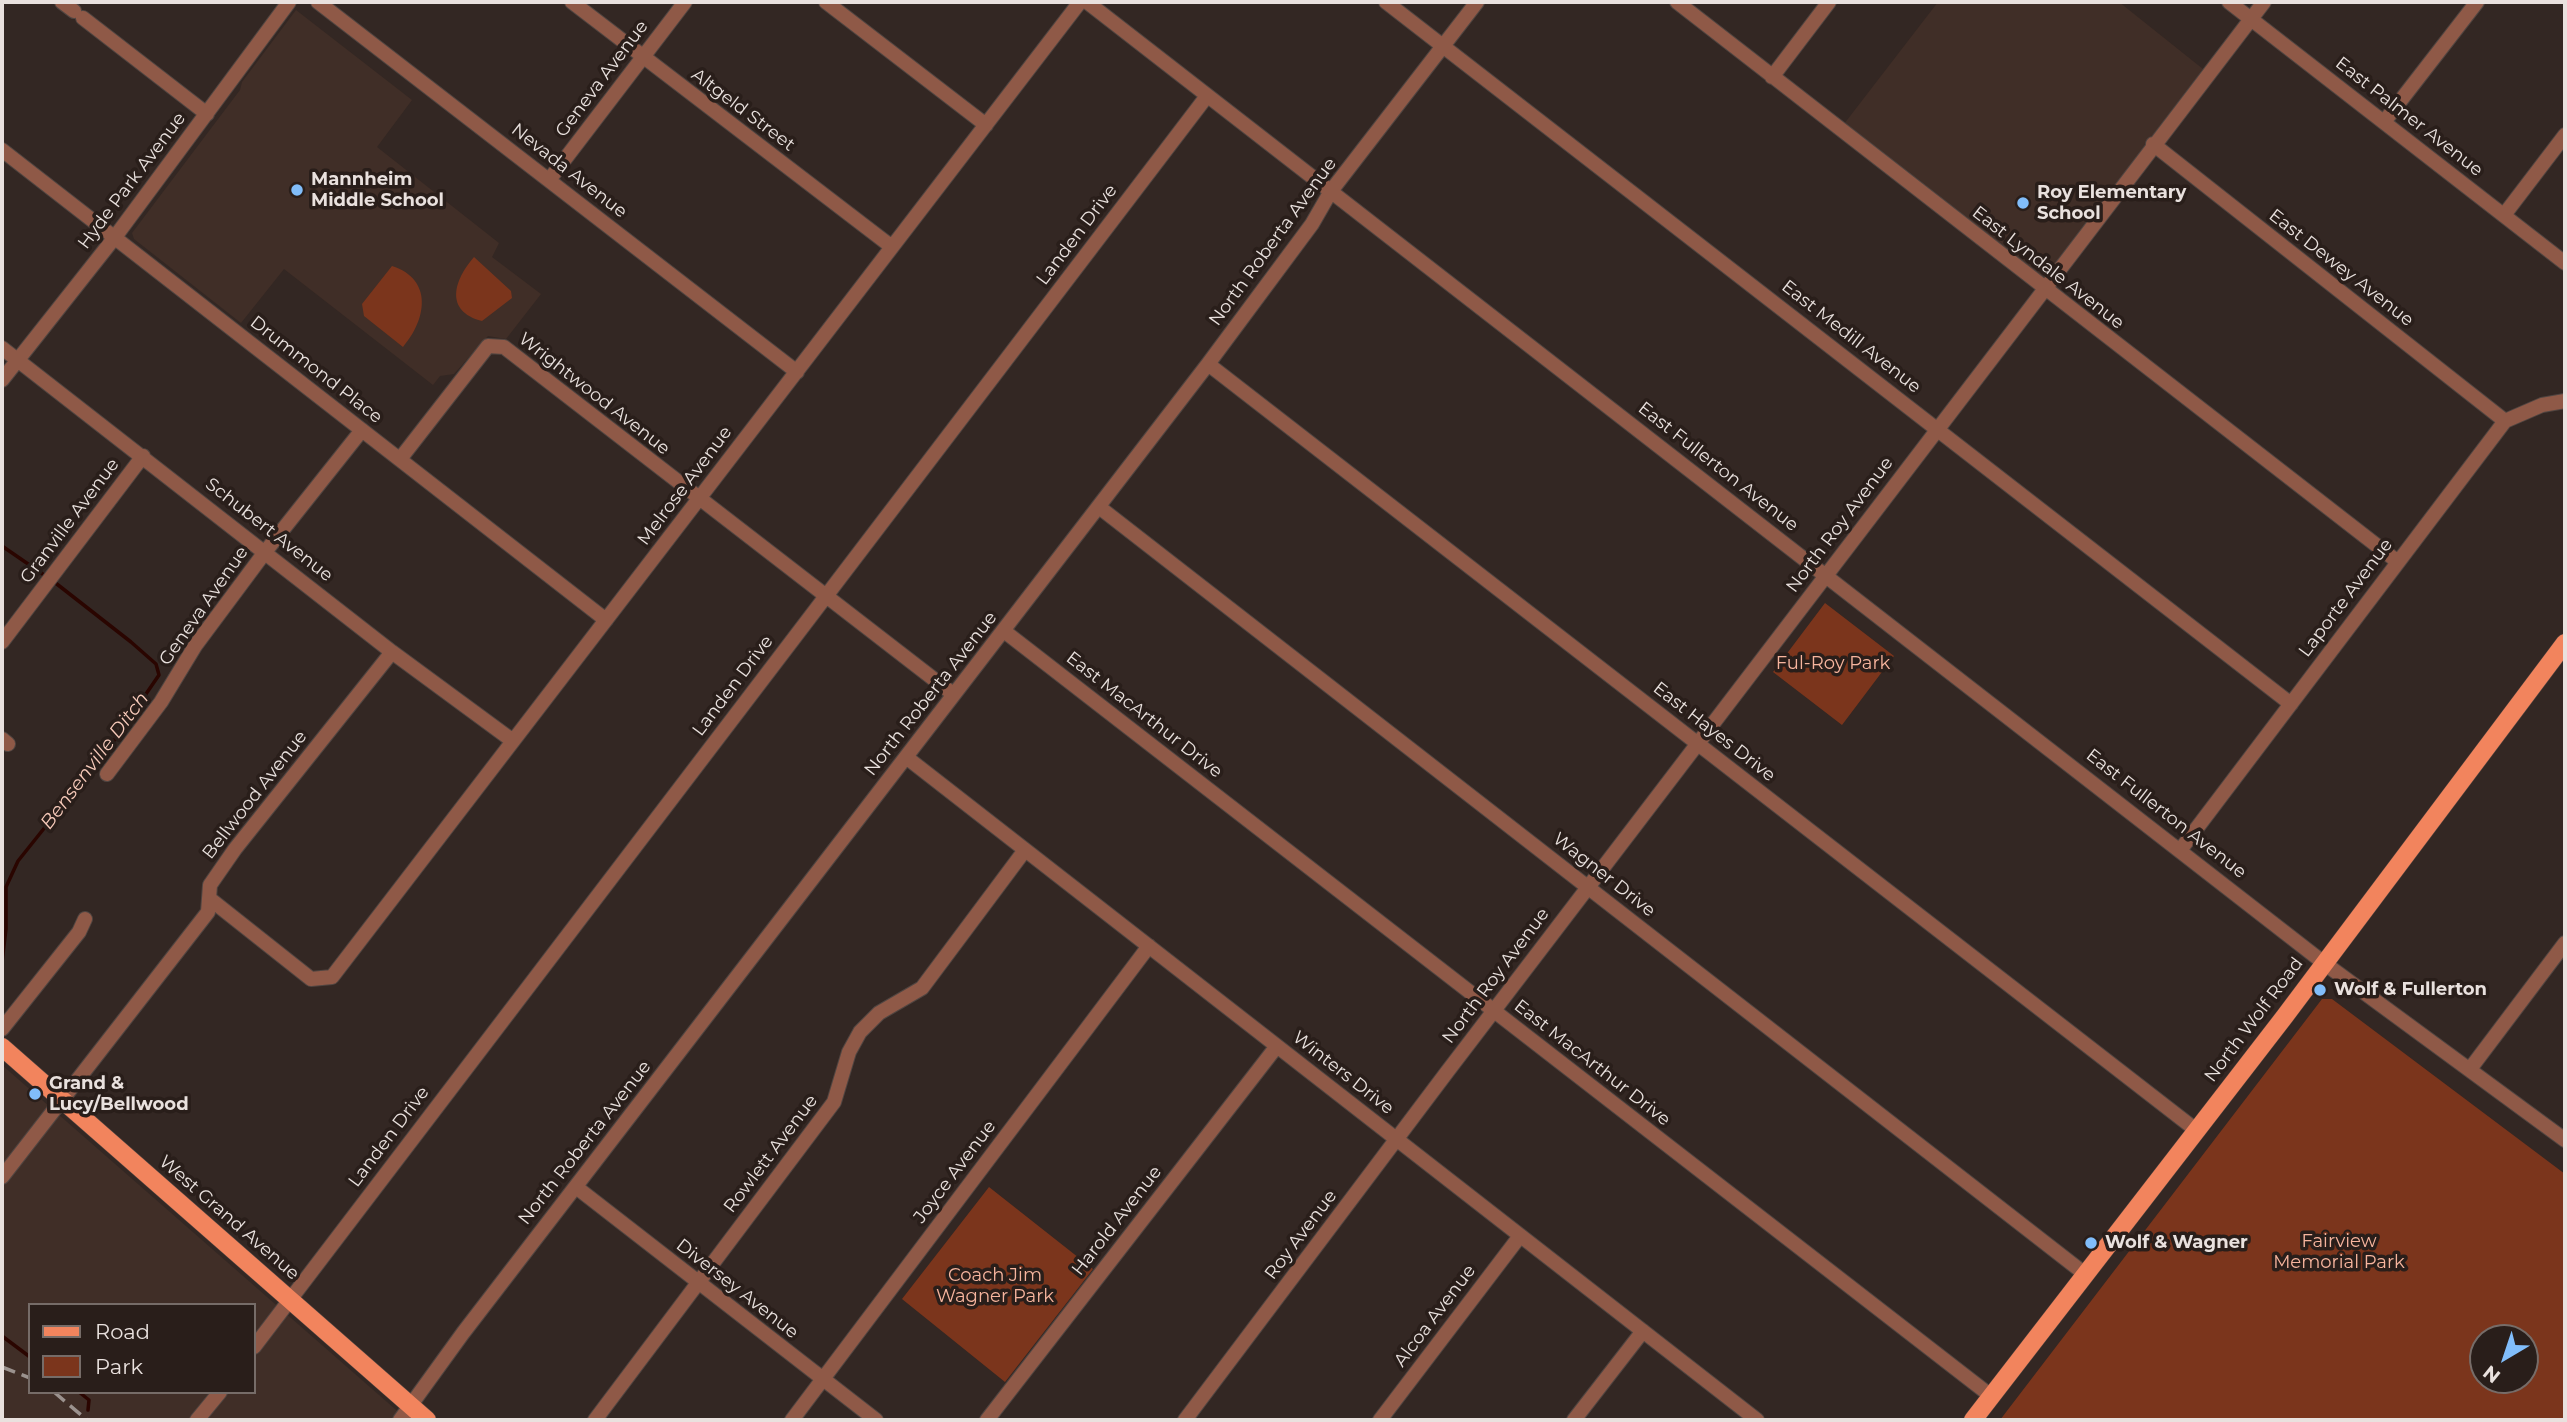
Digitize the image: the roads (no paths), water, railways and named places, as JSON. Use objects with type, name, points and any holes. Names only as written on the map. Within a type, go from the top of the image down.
[{"type":"main road","name":"North Wolf Road","points":[[1973,1420],[2324,963],[2565,643]]},
{"type":"main road","name":"West Grand Avenue","points":[[2,1048],[290,1299],[406,1413],[427,1420]]},
{"type":"street","points":[[62,2],[206,114]]},
{"type":"street","name":"Hyde Park Avenue","points":[[2,380],[115,237],[289,2]]},
{"type":"street","name":"Nevada Avenue","points":[[318,2],[797,372]]},
{"type":"street","name":"Altgeld Street","points":[[572,2],[892,247]]},
{"type":"street","name":"Geneva Avenue","points":[[549,180],[685,2]]},
{"type":"street","points":[[826,2],[985,125]]},
{"type":"street","name":"Melrose Avenue","points":[[210,900],[311,979],[332,977],[1080,2]]},
{"type":"street","name":"East Fullerton Avenue","points":[[1087,2],[2181,849],[2324,963],[2565,1140]]},
{"type":"street","name":"East Medill Avenue","points":[[1386,2],[2291,704]]},
{"type":"street","name":"North Roberta Avenue","points":[[406,1413],[463,1333],[1208,364],[1312,224],[1331,191],[1477,2]]},
{"type":"street","name":"East Lyndale Avenue","points":[[1677,2],[2398,562]]},
{"type":"street","points":[[1772,77],[1829,2]]},
{"type":"street","name":"East Palmer Avenue","points":[[2230,2],[2565,263]]},
{"type":"street","name":"North Roy Avenue","points":[[1447,1072],[2264,2]]},
{"type":"street","points":[[2384,122],[2477,2]]},
{"type":"street","name":"Landen Drive","points":[[256,1344],[1207,96]]},
{"type":"street","points":[[2504,215],[2565,135]]},
{"type":"street","name":"East Dewey Avenue","points":[[2153,144],[2505,421]]},
{"type":"street","name":"Drummond Place","points":[[2,150],[606,620]]},
{"type":"street","name":"Wrightwood Avenue","points":[[400,459],[488,346],[504,347],[953,694]]},
{"type":"street","name":"Schubert Avenue","points":[[2,348],[392,652],[513,741]]},
{"type":"street","name":"East Hayes Drive","points":[[1208,364],[2196,1130]]},
{"type":"street","name":"Laporte Avenue","points":[[2181,849],[2505,421],[2542,405],[2565,401]]},
{"type":"street","name":"Geneva Avenue","points":[[107,774],[161,702],[195,646],[265,552],[362,430]]},
{"type":"street","name":"Granville Avenue","points":[[2,642],[143,456]]},
{"type":"street","name":"Wagner Drive","points":[[1098,507],[2085,1274]]},
{"type":"street","name":"East MacArthur Drive","points":[[1004,631],[1991,1396]]},
{"type":"street","name":"Bellwood Avenue","points":[[2,1177],[208,912],[210,886],[235,849],[392,652]]},
{"type":"street","name":"Winters Drive","points":[[906,757],[1757,1420]]},
{"type":"street","name":"Rowlett Avenue","points":[[595,1420],[834,1102],[849,1052],[860,1032],[879,1013],[922,988],[1025,850]]},
{"type":"street","points":[[2,1029],[79,932],[85,919]]},
{"type":"street","points":[[2470,1069],[2565,943]]},
{"type":"street","name":"Joyce Avenue","points":[[792,1420],[1149,946]]},
{"type":"street","name":"Harold Avenue","points":[[987,1420],[1277,1046]]},
{"type":"street","name":"Roy Avenue","points":[[1185,1420],[1447,1072]]},
{"type":"street","name":"Diversey Avenue","points":[[576,1188],[876,1420]]},
{"type":"street","name":"Alcoa Avenue","points":[[1380,1420],[1520,1236]]},
{"type":"street","points":[[1574,1420],[1643,1331]]},
{"type":"street","points":[[197,1420],[218,1394]]},
{"type":"waterway","name":"Bensenville Ditch","points":[[2,546],[47,577]]},
{"type":"waterway","name":"Bensenville Ditch","points":[[2,962],[6,929],[6,887],[18,861],[113,742],[159,675],[156,664],[53,581]]},
{"type":"waterway","name":"Bensenville Ditch","points":[[2,1336],[28,1356]]},
{"type":"waterway","name":"Bensenville Ditch","points":[[82,1394],[89,1400],[88,1410]]},
{"type":"railway","points":[[2,1367],[28,1377]]},
{"type":"railway","points":[[56,1394],[87,1420]]},
{"type":"place","name":"Mannheim Middle School","points":[[297,190]]},
{"type":"place","name":"Roy Elementary School","points":[[2023,203]]},
{"type":"place","name":"Wolf & Fullerton","points":[[2320,990]]},
{"type":"place","name":"Grand & Lucy/Bellwood","points":[[35,1094]]},
{"type":"place","name":"Wolf & Wagner","points":[[2091,1243]]},
{"type":"park label","name":"Ful-Roy Park","points":[[1833,664]]},
{"type":"park label","name":"Fairview Memorial Park","points":[[2339,1252]]},
{"type":"park label","name":"Coach Jim Wagner Park","points":[[995,1286]]}]
